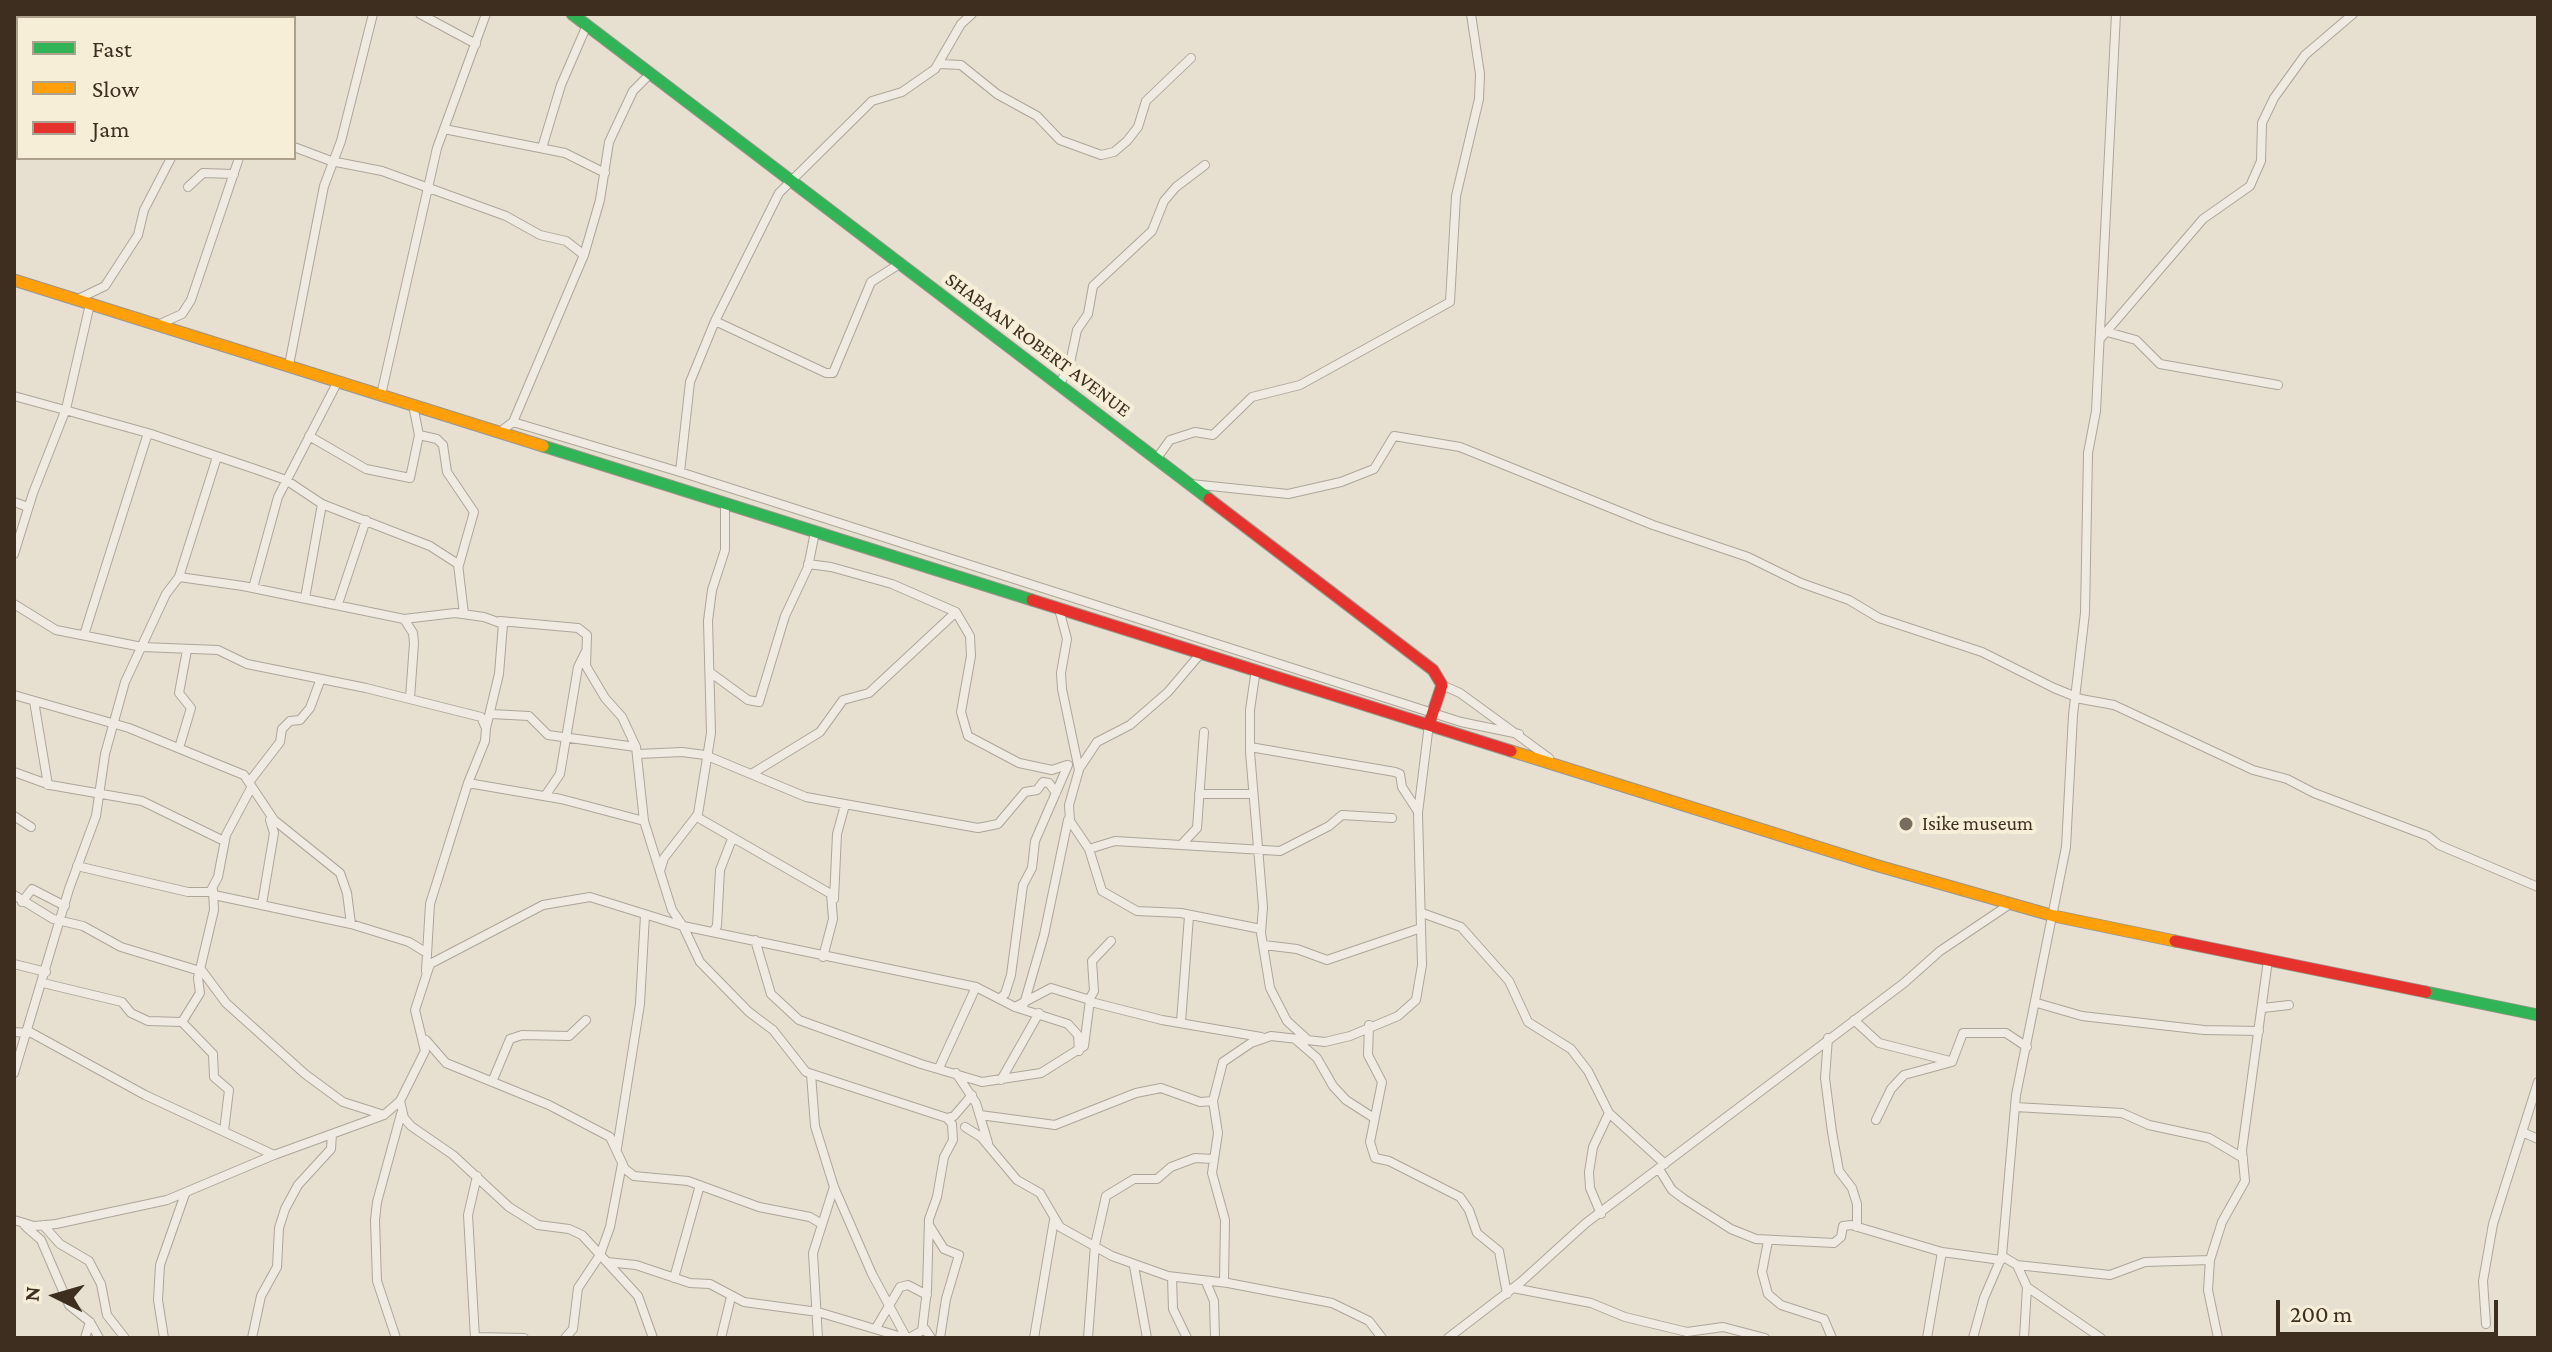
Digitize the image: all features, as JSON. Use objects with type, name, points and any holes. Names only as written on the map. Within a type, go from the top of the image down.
[{"type":"main road","name":"SHABAAN ROBERT AVENUE","points":[[572,14],[1433,670],[1442,685]]},
{"type":"main road","points":[[14,280],[1201,653],[1430,718],[1875,865],[2054,916],[2538,1015]]},
{"type":"main road","points":[[1430,718],[1442,685]]},
{"type":"street","points":[[289,365],[331,161],[341,141],[373,14]]},
{"type":"street","points":[[420,14],[476,44]]},
{"type":"street","points":[[381,395],[427,188],[444,129],[486,14]]},
{"type":"street","points":[[680,472],[690,382],[715,321],[776,198],[872,101],[909,88],[940,64],[961,24],[972,14]]},
{"type":"street","points":[[1157,458],[1170,440],[1195,432],[1213,435],[1252,397],[1300,385],[1450,302],[1456,196],[1479,99],[1480,74],[1471,14]]},
{"type":"street","points":[[1973,1338],[1984,1298],[2001,1258],[2015,1107],[2066,847],[2089,539],[2088,453],[2104,336],[2116,14]]},
{"type":"street","points":[[2104,336],[2203,219],[2256,179],[2262,123],[2274,98],[2305,55],[2353,14]]},
{"type":"street","points":[[542,148],[561,85],[587,25]]},
{"type":"street","points":[[940,64],[961,65],[997,94],[1037,116],[1060,140],[1101,155],[1114,152],[1127,141],[1138,127],[1146,101],[1180,65],[1191,58]]},
{"type":"street","points":[[500,432],[513,422],[584,255],[605,173],[609,142],[633,91],[651,73]]},
{"type":"street","points":[[444,129],[581,158],[605,173]]},
{"type":"street","points":[[296,148],[331,161],[382,171],[506,216],[540,235],[566,241],[584,255]]},
{"type":"street","points":[[75,300],[105,286],[138,235],[144,210],[170,160]]},
{"type":"street","points":[[157,326],[186,310],[238,160]]},
{"type":"street","points":[[1060,384],[1070,363],[1077,330],[1088,314],[1093,286],[1152,231],[1164,201],[1176,187],[1205,165]]},
{"type":"street","points":[[188,187],[203,173],[234,174]]},
{"type":"street","points":[[715,321],[826,373],[833,373],[871,282],[882,272],[901,263]]},
{"type":"street","points":[[14,554],[28,507],[66,409],[90,304]]},
{"type":"street","points":[[2104,336],[2136,340],[2160,364],[2278,385]]},
{"type":"street","points":[[253,588],[272,516],[286,480],[337,383]]},
{"type":"street","points":[[14,396],[148,433],[286,480],[322,504],[430,546],[459,565]]},
{"type":"street","points":[[309,436],[366,469],[408,479],[413,474],[419,435],[413,404]]},
{"type":"street","points":[[513,422],[680,472],[1430,718],[1519,734]]},
{"type":"street","points":[[84,635],[148,433]]},
{"type":"street","points":[[419,435],[437,439],[443,445],[447,472],[474,512],[474,521],[459,565],[464,614]]},
{"type":"street","points":[[1191,484],[1288,494],[1341,482],[1374,469],[1394,436],[1460,447],[1653,525],[1753,559],[1801,583],[1849,600],[1879,618],[1982,652],[2077,698],[2114,705],[2253,770],[2287,779],[2314,793],[2428,836],[2439,845],[2538,887]]},
{"type":"street","points":[[14,1073],[101,792],[105,754],[131,664],[166,594],[179,577],[217,457]]},
{"type":"street","points":[[14,502],[28,507]]},
{"type":"street","points":[[660,871],[664,858],[697,817],[711,733],[708,621],[712,590],[725,550],[725,503]]},
{"type":"street","points":[[305,598],[322,504]]},
{"type":"street","points":[[338,604],[366,520]]},
{"type":"street","points":[[711,673],[754,704],[759,702],[789,606],[808,564],[815,532]]},
{"type":"street","points":[[808,564],[880,581],[956,612],[970,636],[971,656],[961,712],[968,736],[1019,763],[1052,770],[1067,765]]},
{"type":"street","points":[[179,577],[253,588],[404,619],[464,614],[500,621],[578,628],[587,635],[586,666],[622,717],[637,750],[644,821],[672,910],[706,970],[773,1030],[798,1065],[811,1074],[947,1118],[954,1116],[972,1095]]},
{"type":"street","points":[[14,604],[46,626],[142,647],[218,650],[247,664],[476,715],[486,728]]},
{"type":"street","points":[[1059,608],[1067,639],[1061,678],[1065,715],[1079,770]]},
{"type":"street","points":[[753,773],[820,732],[843,700],[869,693],[956,612]]},
{"type":"street","points":[[404,619],[410,626],[414,643],[410,698]]},
{"type":"street","points":[[426,972],[430,904],[468,783],[485,741],[491,714],[503,640],[500,621]]},
{"type":"street","points":[[545,796],[560,774],[578,667],[587,649]]},
{"type":"street","points":[[179,748],[191,708],[179,693],[187,650]]},
{"type":"street","points":[[1019,1006],[1044,935],[1079,770],[1097,742],[1130,725],[1168,692],[1201,653]]},
{"type":"street","points":[[1256,669],[1250,710],[1250,747],[1251,794],[1263,907],[1261,929],[1270,988],[1287,1021],[1309,1041]]},
{"type":"street","points":[[182,1022],[200,993],[200,970],[224,841],[250,784],[281,741],[282,729],[290,721],[300,720],[310,708],[320,681]]},
{"type":"street","points":[[1442,685],[1519,734],[1553,761]]},
{"type":"street","points":[[14,695],[114,724],[244,775],[269,815],[274,833],[262,904]]},
{"type":"street","points":[[34,701],[48,785]]},
{"type":"street","points":[[491,714],[529,716],[548,735],[637,750],[705,755],[806,797],[993,827],[1012,811],[1026,791],[1036,790],[1047,782],[1056,793]]},
{"type":"street","points":[[1019,1006],[1051,988],[1103,1008],[1118,1006],[1148,1017],[1262,1038],[1293,1037],[1309,1041],[1341,1038],[1398,1016],[1416,1000],[1422,980],[1418,813],[1430,718]]},
{"type":"street","points":[[1183,843],[1196,832],[1204,732]]},
{"type":"street","points":[[1250,747],[1395,772],[1401,775],[1402,787],[1418,813]]},
{"type":"street","points":[[1000,998],[1005,994],[1011,975],[1023,885],[1032,868],[1035,841],[1075,749]]},
{"type":"street","points":[[14,772],[48,785],[101,792],[151,804],[224,841]]},
{"type":"street","points":[[468,783],[545,796],[644,821]]},
{"type":"street","points":[[1199,794],[1251,794]]},
{"type":"street","points":[[823,957],[833,919],[837,834],[845,805]]},
{"type":"street","points":[[1069,810],[1073,829],[1089,849],[1101,888],[1110,898],[1137,911],[1189,916],[1261,929]]},
{"type":"street","points":[[269,815],[340,873],[347,893],[351,924]]},
{"type":"street","points":[[1089,849],[1115,841],[1280,851],[1329,826],[1342,815],[1392,818]]},
{"type":"street","points":[[14,816],[31,827]]},
{"type":"street","points":[[697,817],[826,890],[833,899]]},
{"type":"street","points":[[713,932],[717,926],[720,870],[732,839]]},
{"type":"street","points":[[77,866],[198,894],[213,892],[351,924],[409,942],[427,953]]},
{"type":"street","points":[[22,902],[32,889],[65,906]]},
{"type":"street","points":[[14,895],[62,922],[83,926],[128,950],[200,970],[226,1003],[305,1074],[343,1102],[384,1115]]},
{"type":"street","points":[[14,1220],[43,1225],[153,1204],[384,1115],[400,1101],[425,1051],[415,1010],[430,964],[506,921],[555,901],[590,897],[683,926],[976,987],[1068,1024],[1078,1035],[1079,1051]]},
{"type":"street","points":[[1448,1338],[1662,1166],[1940,951],[2011,904]]},
{"type":"street","points":[[1422,913],[1461,927],[1509,981],[1523,1015],[1581,1059],[1609,1113],[1662,1166],[1672,1190],[1739,1233],[1768,1241],[1834,1243],[1841,1237],[1843,1226],[1857,1227],[1942,1252],[2001,1258],[2017,1265],[2110,1275],[2145,1262],[2210,1260]]},
{"type":"street","points":[[617,1150],[640,1004],[645,915]]},
{"type":"street","points":[[1181,1022],[1189,916]]},
{"type":"street","points":[[1264,945],[1297,949],[1327,960],[1421,928]]},
{"type":"street","points":[[755,940],[771,994],[799,1020],[982,1082],[1041,1073],[1079,1051],[1085,1041],[1095,982],[1092,961],[1111,941]]},
{"type":"street","points":[[2218,1338],[2208,1290],[2210,1260],[2222,1222],[2245,1181],[2243,1158],[2268,960]]},
{"type":"street","points":[[14,964],[46,972]]},
{"type":"street","points":[[43,983],[122,1002],[131,1013],[148,1021],[182,1022],[213,1054],[214,1077],[229,1090],[224,1131]]},
{"type":"street","points":[[939,1068],[976,987]]},
{"type":"street","points":[[2037,1003],[2082,1016],[2204,1030],[2259,1031]]},
{"type":"street","points":[[2263,1008],[2289,1005]]},
{"type":"street","points":[[1001,1080],[1039,1013]]},
{"type":"street","points":[[492,1082],[510,1039],[522,1035],[569,1036],[586,1020]]},
{"type":"street","points":[[1854,1020],[1879,1043],[1952,1062]]},
{"type":"street","points":[[1369,1025],[1368,1055],[1382,1082],[1370,1144],[1375,1160],[1389,1161],[1460,1197],[1469,1210],[1477,1233],[1499,1251],[1510,1291]]},
{"type":"street","points":[[14,1032],[28,1032],[142,1094],[274,1155]]},
{"type":"street","points":[[1952,1062],[1965,1032],[2006,1033],[2027,1047]]},
{"type":"street","points":[[423,1037],[446,1063],[536,1099],[610,1137],[622,1164],[634,1176],[673,1178],[759,1207],[810,1217],[820,1223]]},
{"type":"street","points":[[1293,1037],[1317,1058],[1333,1086],[1346,1100],[1375,1119]]},
{"type":"street","points":[[1224,1282],[1225,1220],[1214,1182],[1218,1133],[1213,1101],[1223,1062],[1262,1038]]},
{"type":"street","points":[[1828,1038],[1825,1078],[1832,1132],[1839,1171],[1854,1191],[1858,1208],[1857,1227]]},
{"type":"street","points":[[1876,1120],[1891,1089],[1904,1075],[1952,1062]]},
{"type":"street","points":[[955,1072],[972,1095],[988,1146]]},
{"type":"street","points":[[811,1074],[815,1126],[834,1187],[888,1305],[907,1338]]},
{"type":"street","points":[[2486,1324],[2483,1315],[2484,1272],[2500,1199],[2538,1082]]},
{"type":"street","points":[[980,1115],[1055,1125],[1136,1093],[1161,1088],[1200,1102],[1213,1101]]},
{"type":"street","points":[[396,1338],[377,1281],[376,1211],[401,1112],[400,1101]]},
{"type":"street","points":[[2015,1107],[2122,1113],[2149,1125],[2209,1138],[2243,1158]]},
{"type":"street","points":[[401,1112],[411,1126],[477,1176],[522,1216],[538,1225],[577,1232],[638,1296],[652,1337]]},
{"type":"street","points":[[1601,1214],[1590,1188],[1589,1172],[1593,1147],[1609,1113]]},
{"type":"street","points":[[922,1331],[927,1295],[929,1225],[944,1157],[955,1133],[947,1118]]},
{"type":"street","points":[[965,1127],[988,1146],[1017,1180],[1040,1193],[1054,1219],[1065,1230],[1134,1266],[1172,1277],[1224,1282],[1332,1303],[1369,1321],[1382,1338]]},
{"type":"street","points":[[2522,1132],[2538,1139]]},
{"type":"street","points":[[252,1338],[261,1296],[277,1267],[282,1217],[294,1192],[331,1149],[332,1134]]},
{"type":"street","points":[[1088,1338],[1095,1245],[1100,1214],[1108,1193],[1134,1179],[1157,1179],[1171,1167],[1195,1158],[1214,1159]]},
{"type":"street","points":[[565,1338],[573,1329],[578,1288],[603,1258],[622,1164]]},
{"type":"street","points":[[477,1176],[468,1215],[475,1338],[524,1338]]},
{"type":"street","points":[[674,1278],[700,1185]]},
{"type":"street","points":[[818,1338],[813,1253],[820,1223],[834,1187]]},
{"type":"street","points":[[164,1338],[158,1276],[185,1194]]},
{"type":"street","points":[[1034,1338],[1054,1219]]},
{"type":"street","points":[[14,1220],[41,1240],[69,1305],[90,1322],[99,1338]]},
{"type":"street","points":[[43,1225],[60,1244],[89,1261],[101,1284],[107,1315],[125,1338]]},
{"type":"street","points":[[929,1225],[944,1249],[959,1257],[946,1299],[940,1338]]},
{"type":"street","points":[[1768,1241],[1762,1272],[1768,1294],[1781,1305],[1824,1319],[1832,1338]]},
{"type":"street","points":[[1927,1338],[1942,1252]]},
{"type":"street","points":[[603,1258],[674,1278],[718,1286],[731,1297],[763,1306],[818,1312],[907,1338],[927,1329],[931,1338]]},
{"type":"street","points":[[2017,1265],[2027,1287],[2024,1338]]},
{"type":"street","points":[[1134,1266],[1147,1338]]},
{"type":"street","points":[[1172,1277],[1173,1309],[1187,1338]]},
{"type":"street","points":[[1206,1282],[1214,1301],[1215,1338]]},
{"type":"street","points":[[876,1328],[904,1284],[927,1295]]},
{"type":"street","points":[[2027,1287],[2101,1338]]},
{"type":"street","points":[[1510,1291],[1591,1303],[1625,1317],[1688,1335],[1718,1333],[1765,1338]]},
{"type":"street","points":[[721,1338],[731,1297]]},
{"type":"street","points":[[85,1338],[90,1322]]},
{"type":"traffic: fast","points":[[572,14],[1209,499]]},
{"type":"traffic: fast","points":[[543,446],[1032,600]]},
{"type":"traffic: fast","points":[[2426,992],[2538,1015]]},
{"type":"traffic: slow","points":[[14,280],[543,446]]},
{"type":"traffic: slow","points":[[1511,751],[1875,865],[2054,916],[2175,941]]},
{"type":"traffic: jam","points":[[1209,499],[1433,670],[1442,685],[1429,724]]},
{"type":"traffic: jam","points":[[1032,600],[1511,751]]},
{"type":"traffic: jam","points":[[2175,941],[2426,992]]},
{"type":"place","name":"Isike museum","points":[[1906,824]]}]
